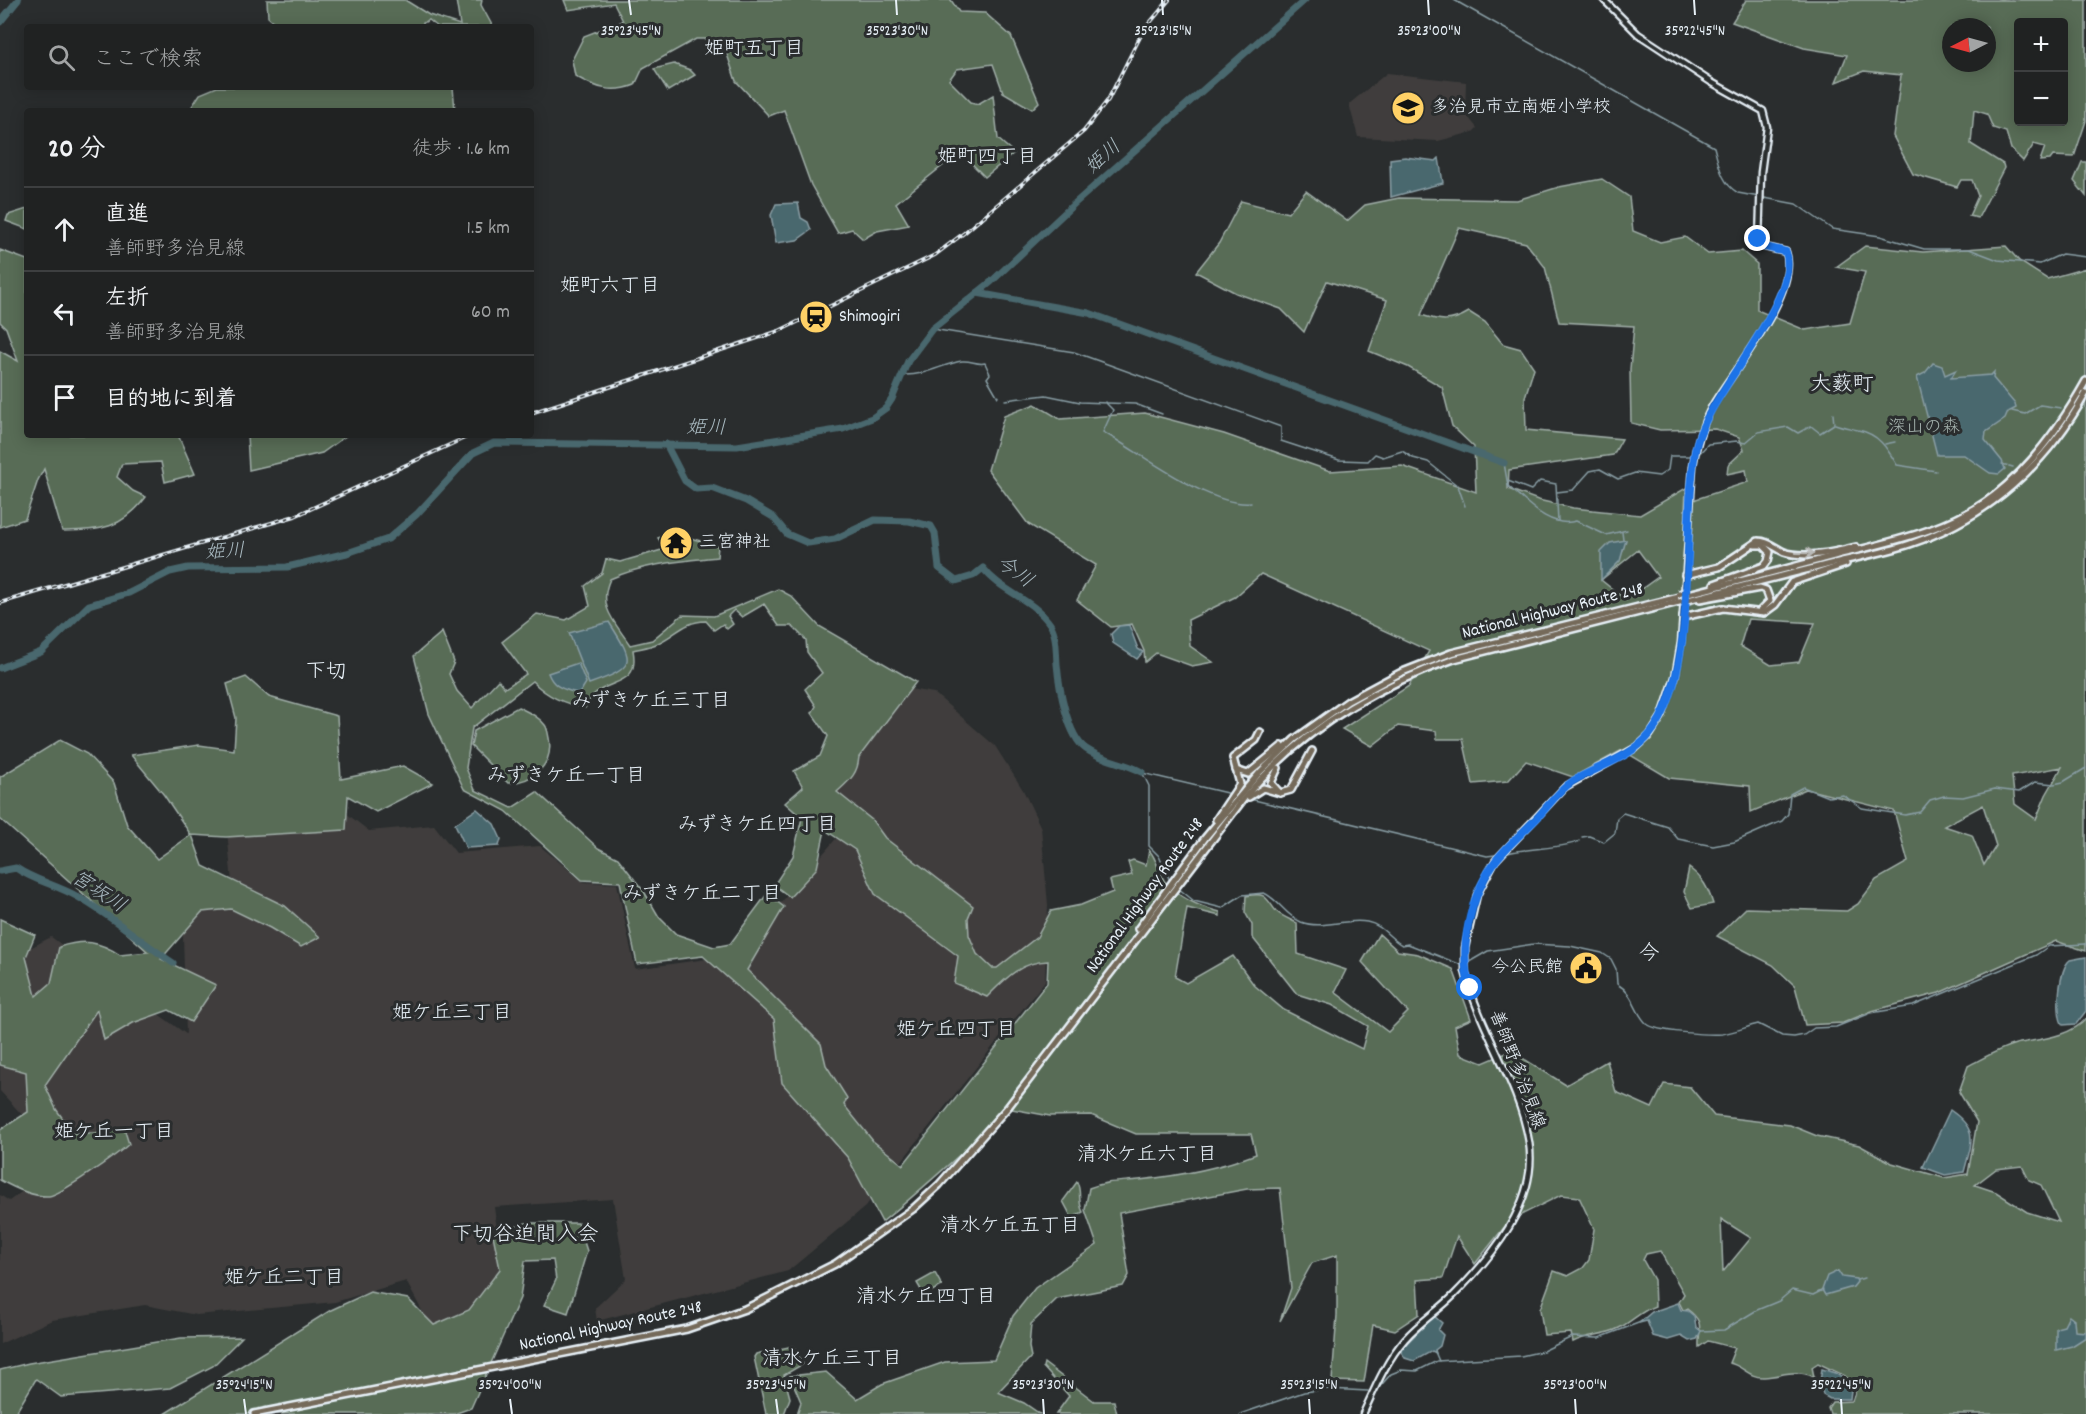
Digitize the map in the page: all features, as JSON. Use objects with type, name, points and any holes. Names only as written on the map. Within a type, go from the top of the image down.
[{"type":"highway","name":"National Highway Route 248","points":[[1689,596],[1911,537],[1964,514],[2009,483],[2056,431],[2086,381]]},
{"type":"highway","name":"National Highway Route 248","points":[[254,1414],[687,1329],[745,1309],[800,1284],[844,1259],[881,1233],[939,1185],[1008,1107],[1194,854],[1242,795],[1296,737],[1348,701],[1420,664],[1451,653],[1679,597],[1910,544],[1976,514],[2009,490],[2053,445],[2086,393]]},
{"type":"highway","points":[[1685,575],[1719,567],[1751,545],[1762,541],[1786,553],[1831,552],[1911,537]]},
{"type":"highway","points":[[1683,617],[1723,608],[1756,612],[1769,610],[1786,588],[1802,577],[1910,544]]},
{"type":"highway","points":[[1689,596],[1764,566],[1770,552],[1763,545],[1751,545]]},
{"type":"highway","points":[[1689,596],[1703,599],[1760,588],[1766,590],[1770,601],[1766,608],[1756,612]]},
{"type":"highway","name":"National Highway Route 248","points":[[1170,889],[1239,804],[1242,795],[1346,708],[1402,678],[1454,658],[1679,597]]},
{"type":"highway","points":[[1260,732],[1256,740],[1233,758],[1242,795],[1263,788],[1280,793],[1291,790],[1312,751]]},
{"type":"highway","points":[[1235,769],[1248,774],[1296,737]]},
{"type":"highway","points":[[1280,793],[1273,787],[1271,778],[1274,771],[1294,750]]},
{"type":"main road","name":"善師野多治見線","points":[[1363,1414],[1396,1349],[1418,1326],[1453,1296],[1496,1245],[1515,1219],[1527,1185],[1530,1165],[1527,1134],[1470,988],[1464,963],[1477,895],[1495,861],[1565,788],[1637,747],[1650,735],[1662,716],[1675,677],[1683,617],[1693,466],[1697,441],[1717,399],[1767,321],[1787,277],[1786,252],[1761,246],[1759,243],[1760,197],[1767,127],[1763,111],[1711,82],[1638,34],[1604,0]]},
{"type":"shaded area","name":"多治見市立南姫小学校","points":[[1387,73],[1466,82],[1465,113],[1477,128],[1473,132],[1438,141],[1358,137],[1349,104]]},
{"type":"shaded area","points":[[903,688],[934,693],[995,746],[1023,790],[1041,828],[1048,905],[1045,981],[865,1207],[788,1271],[597,1321],[595,1308],[626,1279],[613,1199],[494,1207],[506,1299],[443,1350],[406,1281],[335,1302],[196,1315],[145,1305],[52,1320],[0,1344],[0,1195],[9,1201],[65,1161],[0,1091],[0,964],[51,937],[186,1034],[182,903],[233,893],[221,768],[280,762],[369,831],[434,825],[456,853],[540,846],[583,882],[617,884],[635,969],[736,955],[846,827],[824,802]]},
{"type":"green space","points":[[267,0],[405,0],[429,15],[457,24],[434,24],[429,20],[423,24],[276,24],[268,17]]},
{"type":"green space","points":[[456,0],[482,0],[481,5],[491,24],[460,24]]},
{"type":"green space","points":[[564,0],[951,0],[959,12],[985,13],[1011,36],[1039,102],[1032,109],[1003,92],[993,64],[957,69],[949,80],[971,102],[978,104],[993,95],[998,139],[1014,153],[985,177],[960,152],[896,203],[909,225],[877,231],[863,239],[852,229],[838,233],[811,185],[784,110],[769,116],[736,81],[722,39],[696,39],[643,68],[635,85],[619,89],[604,88],[575,76],[572,60],[584,36],[623,21],[614,3],[568,10]]},
{"type":"green space","points":[[1746,0],[2086,0],[2086,121],[2074,157],[2053,156],[2050,160],[2040,161],[2045,147],[2034,144],[2023,161],[2011,149],[2006,132],[1993,128],[1987,114],[1974,110],[1971,144],[2003,164],[2004,168],[1978,218],[1969,216],[1978,196],[1972,180],[1961,180],[1957,187],[1913,174],[1893,136],[1901,75],[1864,71],[1836,82],[1847,55],[1804,48],[1732,22]]},
{"type":"green space","points":[[674,64],[690,70],[695,75],[668,91],[654,69]]},
{"type":"green space","points":[[210,90],[453,90],[455,108],[191,108],[200,94]]},
{"type":"green space","points":[[2082,162],[2086,162],[2086,196],[2074,181]]},
{"type":"green space","name":"深山の森","points":[[1602,179],[1629,197],[1633,231],[1660,242],[1685,237],[1708,254],[1742,251],[1757,264],[1757,310],[1805,330],[1850,323],[1865,272],[1836,267],[1865,246],[1923,252],[2006,246],[2019,261],[2047,279],[2086,268],[2086,951],[2056,941],[1939,993],[1872,1011],[1843,1023],[1805,1025],[1795,986],[1773,965],[1717,936],[1746,908],[1847,911],[1858,904],[1876,880],[1908,862],[1894,811],[1806,789],[1751,812],[1750,786],[1669,778],[1622,750],[1573,777],[1526,761],[1508,781],[1473,784],[1463,739],[1437,739],[1436,731],[1398,726],[1372,746],[1342,729],[1409,686],[1429,651],[1261,574],[1235,597],[1188,620],[1190,646],[1213,662],[1192,666],[1156,653],[1145,662],[1144,651],[1132,624],[1111,627],[1077,600],[1096,565],[1028,524],[988,470],[1004,416],[1035,404],[1060,419],[1145,413],[1224,434],[1330,471],[1402,466],[1476,492],[1474,447],[1452,426],[1442,387],[1408,367],[1369,351],[1387,300],[1327,281],[1304,332],[1281,309],[1236,293],[1196,272],[1219,243],[1241,201],[1288,213],[1306,191],[1347,221],[1365,205],[1399,198],[1517,200],[1559,187]],"holes":[[[1459,228],[1526,243],[1545,267],[1559,322],[1634,326],[1630,369],[1631,423],[1660,430],[1715,429],[1739,437],[1744,450],[1728,465],[1727,474],[1746,470],[1748,482],[1693,500],[1693,507],[1685,510],[1686,488],[1640,515],[1573,508],[1538,500],[1508,489],[1509,470],[1613,455],[1622,439],[1526,430],[1525,397],[1534,368],[1521,349],[1503,344],[1485,322],[1469,312],[1457,318],[1445,320],[1421,315]],[[1638,550],[1658,577],[1626,600],[1601,580]],[[1748,619],[1815,623],[1799,662],[1771,665],[1740,646]],[[2062,767],[2036,819],[2015,804],[2012,776]],[[1983,805],[1996,846],[1984,865],[1972,835],[1944,826]]]},
{"type":"green space","points":[[24,210],[24,228],[6,221],[8,215]]},
{"type":"green space","points":[[0,250],[24,259],[24,438],[179,438],[195,474],[165,482],[161,462],[122,464],[117,477],[133,491],[146,497],[137,508],[119,522],[109,526],[99,529],[62,531],[44,469],[25,519],[0,527],[0,351],[18,361],[6,328],[0,322]]},
{"type":"green space","points":[[247,438],[343,438],[322,453],[249,470]]},
{"type":"green space","points":[[673,533],[718,546],[717,557],[649,567],[610,579],[606,598],[607,606],[630,645],[652,640],[682,615],[714,616],[778,589],[791,596],[819,626],[916,682],[859,757],[852,777],[837,792],[872,820],[885,838],[973,906],[968,918],[969,935],[977,954],[992,968],[997,968],[1037,937],[1051,911],[1081,905],[1113,892],[1110,880],[1132,875],[1128,862],[1133,860],[1146,865],[1149,850],[1163,879],[1171,888],[1191,901],[1220,912],[1220,916],[1187,908],[1175,977],[1186,983],[1233,956],[1254,985],[1284,1010],[1362,1049],[1368,1026],[1332,1005],[1297,994],[1252,937],[1252,925],[1245,912],[1246,896],[1262,895],[1278,913],[1297,923],[1298,954],[1346,970],[1335,992],[1388,1032],[1408,1012],[1362,962],[1379,934],[1398,951],[1418,954],[1453,969],[1471,1019],[1455,1026],[1460,1054],[1483,1063],[1511,1051],[1566,1085],[1607,1061],[1616,1092],[1652,1108],[1664,1084],[1690,1087],[1714,1116],[1790,1125],[1817,1136],[1859,1145],[1892,1163],[1944,1178],[1968,1174],[1977,1122],[1959,1092],[1968,1066],[2007,1047],[2064,1033],[2080,1025],[2086,1019],[2086,1414],[1830,1414],[1828,1408],[1832,1402],[1852,1401],[1857,1387],[1845,1376],[1818,1363],[1812,1367],[1814,1377],[1794,1373],[1759,1377],[1729,1363],[1735,1348],[1708,1341],[1699,1347],[1699,1322],[1687,1309],[1683,1310],[1679,1302],[1684,1294],[1660,1251],[1646,1254],[1643,1260],[1654,1280],[1655,1306],[1619,1328],[1573,1342],[1571,1333],[1544,1335],[1540,1309],[1554,1271],[1568,1276],[1583,1268],[1589,1260],[1594,1229],[1579,1197],[1561,1195],[1509,1221],[1475,1264],[1457,1236],[1443,1278],[1417,1280],[1419,1314],[1395,1330],[1373,1325],[1364,1382],[1332,1381],[1337,1315],[1337,1255],[1312,1263],[1280,1321],[1291,1288],[1280,1188],[1247,1189],[1119,1213],[1129,1275],[1123,1286],[1057,1299],[1031,1324],[1029,1347],[1031,1357],[998,1392],[1024,1403],[1040,1414],[797,1414],[801,1402],[790,1376],[826,1372],[857,1399],[882,1384],[945,1362],[994,1360],[1013,1316],[1035,1288],[1097,1245],[1085,1210],[1089,1188],[1107,1183],[1198,1171],[1256,1154],[1251,1134],[1136,1134],[1091,1115],[1050,1116],[1012,1109],[882,1222],[848,1158],[782,1083],[774,1019],[703,956],[637,964],[620,882],[582,880],[506,811],[464,789],[429,714],[414,656],[442,632],[454,662],[449,674],[457,691],[472,708],[498,680],[505,688],[526,674],[502,642],[537,614],[566,620],[590,606],[585,586],[602,573],[606,559],[620,562],[665,549],[658,538]],"holes":[[[764,604],[779,626],[792,626],[806,640],[807,652],[822,673],[805,689],[816,706],[812,713],[828,736],[820,756],[794,771],[803,787],[785,803],[802,818],[793,856],[774,885],[790,897],[817,868],[825,830],[855,850],[875,894],[958,956],[954,983],[987,997],[1021,968],[1048,961],[1047,983],[903,1165],[873,1141],[844,1105],[847,1098],[826,1065],[821,1044],[747,970],[784,907],[767,894],[730,944],[714,947],[676,934],[659,917],[645,893],[618,858],[598,848],[537,792],[512,808],[475,790],[466,768],[472,728],[532,681],[556,699],[585,708],[591,697],[599,690],[628,676],[634,662],[633,650],[664,640],[692,623],[706,621],[714,630],[723,624],[727,629],[733,624],[728,616],[734,610],[742,617]],[[2022,1166],[2029,1180],[2041,1185],[2059,1222],[2027,1212],[1996,1192],[1975,1185],[1996,1169]],[[1721,1219],[1751,1238],[1723,1272]]]},
{"type":"green space","points":[[246,677],[269,697],[337,716],[341,779],[403,766],[433,783],[376,812],[348,796],[346,830],[226,837],[192,835],[203,866],[285,906],[320,937],[301,947],[270,928],[231,909],[202,912],[161,959],[216,985],[191,1022],[169,1010],[133,1023],[104,1040],[97,1010],[45,1085],[56,1109],[73,1133],[99,1133],[124,1128],[129,1144],[55,1194],[43,1196],[17,1189],[0,1180],[0,1130],[28,1112],[26,1072],[0,1065],[0,919],[35,935],[26,957],[36,996],[51,983],[59,947],[84,942],[98,944],[120,955],[148,952],[0,819],[0,777],[60,740],[87,754],[114,783],[127,825],[157,859],[191,835],[164,795],[131,755],[199,745],[234,750],[236,718],[227,684]]},
{"type":"green space","points":[[518,707],[545,725],[550,748],[545,764],[540,770],[526,779],[508,783],[471,746],[474,731]]},
{"type":"green space","points":[[1689,868],[1704,884],[1713,904],[1692,908],[1684,892]]},
{"type":"green space","points":[[1077,1182],[1083,1212],[1072,1218],[1063,1201]]},
{"type":"green space","points":[[526,1223],[578,1223],[587,1251],[568,1313],[544,1305],[556,1280],[553,1260],[525,1261],[520,1298],[471,1408],[454,1414],[164,1414],[331,1310],[370,1292],[408,1299],[434,1325],[469,1310],[500,1269],[493,1235]]},
{"type":"green space","points":[[935,1273],[942,1286],[924,1295],[917,1283]]},
{"type":"green space","points":[[242,1337],[213,1366],[170,1388],[61,1397],[36,1379],[15,1414],[0,1414],[0,1370],[29,1363],[181,1338]]},
{"type":"green space","points":[[793,1346],[803,1364],[784,1375],[790,1398],[784,1414],[766,1414],[754,1357],[756,1354]]},
{"type":"green space","points":[[1044,1363],[1094,1401],[1114,1401],[1117,1414],[1056,1414],[1069,1396],[1043,1367]]},
{"type":"water","points":[[1405,157],[1436,161],[1439,158],[1443,183],[1391,197],[1390,159]]},
{"type":"water","points":[[798,203],[801,218],[808,222],[811,230],[797,240],[776,243],[771,215],[776,204]]},
{"type":"water","points":[[1933,363],[1942,366],[1945,375],[1956,370],[1951,378],[1991,375],[1994,372],[1993,378],[2015,404],[2016,408],[2008,412],[2005,419],[1986,432],[1985,440],[2002,461],[2005,469],[1999,474],[1990,473],[1964,455],[1937,455],[1917,377],[1925,373]]},
{"type":"water","points":[[1626,540],[1620,561],[1601,580],[1601,552],[1610,543]]},
{"type":"water","points":[[609,622],[624,647],[627,662],[616,673],[589,684],[569,633]]},
{"type":"water","points":[[1129,625],[1138,649],[1143,652],[1137,659],[1113,643],[1111,634],[1119,626]]},
{"type":"water","points":[[578,663],[586,683],[579,694],[557,685],[550,678],[548,673]]},
{"type":"water","points":[[477,809],[494,824],[501,839],[499,846],[466,848],[455,824]]},
{"type":"water","points":[[2086,957],[2086,1011],[2076,1024],[2063,1025],[2059,1002],[2063,972],[2070,960]]},
{"type":"water","points":[[1950,1110],[1966,1124],[1971,1144],[1964,1172],[1945,1175],[1923,1167]]},
{"type":"water","points":[[1838,1271],[1842,1277],[1856,1279],[1857,1282],[1853,1287],[1825,1295],[1822,1290],[1827,1276]]},
{"type":"water","points":[[1678,1303],[1681,1310],[1688,1311],[1694,1316],[1696,1327],[1701,1331],[1697,1339],[1689,1341],[1681,1336],[1668,1340],[1653,1336],[1647,1321],[1639,1323],[1652,1312]]},
{"type":"water","points":[[1434,1316],[1442,1323],[1438,1330],[1443,1335],[1440,1346],[1435,1350],[1436,1353],[1432,1351],[1414,1361],[1405,1358],[1400,1350]]},
{"type":"water","points":[[2069,1316],[2074,1320],[2075,1331],[2086,1332],[2086,1337],[2072,1346],[2056,1350],[2056,1328],[2064,1326]]},
{"type":"water","points":[[1822,1369],[1835,1373],[1855,1387],[1851,1390],[1850,1399],[1830,1399],[1823,1395],[1820,1381]]},
{"type":"waterway","points":[[0,22],[18,0]]},
{"type":"waterway","name":"姫川","points":[[0,668],[41,652],[89,605],[129,593],[170,572],[188,568],[287,567],[347,553],[388,539],[417,514],[473,453],[494,443],[737,446],[843,429],[872,418],[886,408],[908,361],[932,329],[991,282],[1074,204],[1305,0]]},
{"type":"waterway","points":[[1454,0],[1714,147],[1724,179],[1738,193],[1796,204],[1832,229],[1880,236],[1924,249],[1969,249],[1998,260],[2040,264],[2062,254],[2086,257]]},
{"type":"waterway","points":[[977,293],[1089,313],[1504,463]]},
{"type":"waterway","points":[[932,329],[1074,352],[1281,427],[1281,441],[1339,460],[1368,461],[1375,454],[1383,457],[1402,451],[1413,458],[1428,462],[1458,486],[1465,506]]},
{"type":"waterway","points":[[903,375],[919,374],[962,361],[985,363],[990,374],[987,378],[998,397]]},
{"type":"waterway","points":[[1005,400],[1046,395],[1080,402],[1135,404],[1162,414]]},
{"type":"waterway","points":[[1105,402],[1113,410],[1103,432],[1196,488],[1234,502],[1251,503]]},
{"type":"waterway","points":[[2012,411],[2025,414],[2040,405],[2061,408]]},
{"type":"waterway","points":[[1697,456],[1708,444],[1737,441],[1745,443],[1758,432],[1788,427],[1798,433],[1811,426],[1820,433],[1834,424],[1833,414]]},
{"type":"waterway","points":[[1835,424],[1865,432],[1877,438],[1897,465],[1936,471]]},
{"type":"waterway","points":[[1885,444],[1895,442]]},
{"type":"waterway","name":"今川","points":[[666,444],[685,481],[696,489],[712,488],[746,501],[773,517],[787,534],[808,543],[835,539],[875,520],[909,521],[931,526],[935,533],[939,568],[956,581],[973,576],[983,568],[998,583],[1035,608],[1050,624],[1055,638],[1062,698],[1069,722],[1079,743],[1099,756],[1142,772]]},
{"type":"waterway","points":[[1557,492],[1573,490],[1590,471],[1600,469],[1618,479],[1635,473],[1659,476],[1668,470],[1670,456],[1690,456]]},
{"type":"waterway","points":[[1504,463],[1508,486],[1548,518],[1566,522],[1576,521],[1606,535],[1627,530]]},
{"type":"waterway","points":[[2002,464],[2013,467]]},
{"type":"waterway","points":[[1508,481],[1531,490],[1540,481],[1556,484],[1558,521]]},
{"type":"waterway","points":[[1622,532],[1623,540]]},
{"type":"waterway","points":[[1582,837],[1589,836],[1604,842],[1615,833],[1617,818],[1623,813],[1668,827],[1678,839],[1713,846],[1734,842],[1782,821],[1788,814],[1790,794],[1803,787],[1828,797],[1843,795],[1862,808],[1905,815],[1920,812],[1930,800],[1944,796],[1963,797],[1995,789],[2019,792],[2035,782],[2054,784],[2063,782],[2086,768]]},
{"type":"waterway","points":[[1142,772],[1149,786],[1149,846],[1159,856],[1170,881]]},
{"type":"waterway","points":[[1142,773],[1231,794]]},
{"type":"waterway","points":[[1250,799],[1487,856],[1495,855]]},
{"type":"waterway","points":[[1508,853],[1579,841]]},
{"type":"waterway","name":"宮坂川","points":[[0,871],[16,868],[78,897],[173,963]]},
{"type":"waterway","points":[[1178,888],[1194,901],[1222,908],[1242,895],[1264,893],[1301,922],[1317,925],[1350,921],[1367,922],[1382,929],[1402,945],[1408,944],[1459,964],[1469,962],[1488,951],[1534,944],[1570,946],[1602,953],[1611,959],[1616,969],[1617,984],[1631,997],[1647,1024],[1671,1031],[1695,1033],[1722,1034],[1758,1024],[1782,1036],[1804,1035],[1814,1028],[1836,1027],[1871,1013],[1913,1006],[2036,955],[2049,946],[2086,944]]},
{"type":"waterway","points":[[1857,1280],[1864,1278]]},
{"type":"waterway","points":[[1701,1331],[1724,1330],[1757,1310],[1779,1301],[1792,1290],[1813,1295],[1823,1290]]},
{"type":"waterway","points":[[1376,1391],[1391,1374],[1401,1370],[1417,1371],[1437,1361],[1521,1356],[1543,1351],[1572,1337],[1599,1338],[1641,1322]]},
{"type":"waterway","points":[[1435,1352],[1439,1361]]},
{"type":"waterway","points":[[1240,1414],[1304,1392],[1328,1389],[1368,1391]]},
{"type":"railway","points":[[534,412],[779,331],[935,255],[1084,131],[1108,100],[1143,31],[1169,0]]},
{"type":"railway","points":[[0,603],[295,516],[464,438]]},
{"type":"place","name":"多治見市立南姫小学校","points":[[1408,108]]},
{"type":"place","name":"Shimogiri","points":[[816,317]]},
{"type":"place","name":"三宮神社","points":[[676,543]]},
{"type":"place","name":"今公民館","points":[[1586,968]]},
{"type":"district","name":"姫町五丁目","points":[[754,50]]},
{"type":"district","name":"姫町四丁目","points":[[987,158]]},
{"type":"district","name":"姫町六丁目","points":[[610,287]]},
{"type":"district","name":"大薮町","points":[[1842,386]]},
{"type":"district","name":"下切","points":[[326,673]]},
{"type":"district","name":"みずきケ丘三丁目","points":[[651,702]]},
{"type":"district","name":"みずきケ丘一丁目","points":[[566,777]]},
{"type":"district","name":"みずきケ丘四丁目","points":[[757,826]]},
{"type":"district","name":"みずきケ丘二丁目","points":[[702,895]]},
{"type":"district","name":"今","points":[[1649,955]]},
{"type":"district","name":"姫ケ丘三丁目","points":[[452,1014]]},
{"type":"district","name":"姫ケ丘四丁目","points":[[956,1031]]},
{"type":"district","name":"姫ケ丘一丁目","points":[[114,1133]]},
{"type":"district","name":"清水ケ丘六丁目","points":[[1147,1156]]},
{"type":"district","name":"清水ケ丘五丁目","points":[[1010,1227]]},
{"type":"district","name":"下切谷迫間入会","points":[[525,1236]]},
{"type":"district","name":"姫ケ丘二丁目","points":[[284,1279]]},
{"type":"district","name":"清水ケ丘四丁目","points":[[926,1298]]},
{"type":"district","name":"清水ケ丘三丁目","points":[[832,1360]]},
{"type":"route","points":[[1470,988],[1465,971],[1465,948],[1480,886],[1495,861],[1571,782],[1637,747],[1650,735],[1667,705],[1681,642],[1686,552],[1697,441],[1728,379],[1781,296],[1787,277],[1788,256],[1786,252],[1761,246],[1758,239]]}]
